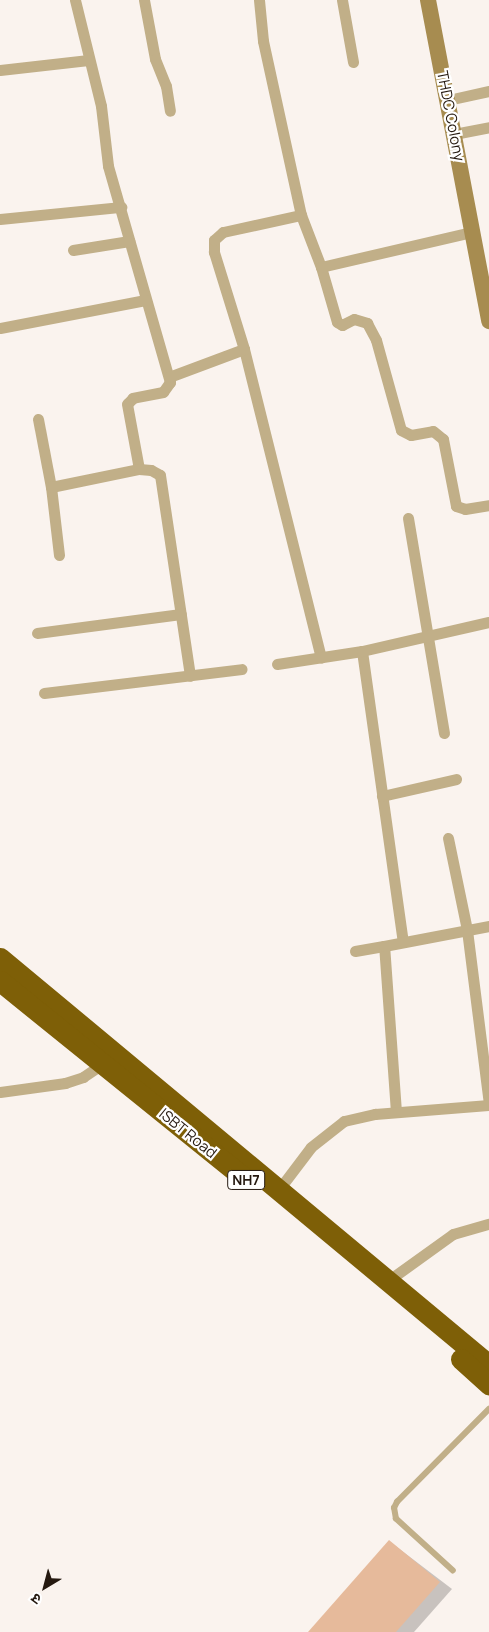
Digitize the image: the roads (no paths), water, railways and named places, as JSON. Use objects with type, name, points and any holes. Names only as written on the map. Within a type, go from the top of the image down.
[{"type":"highway","name":"NH7","points":[[0,958],[109,1059],[280,1188],[338,1246],[389,1280],[489,1365]]},
{"type":"highway","name":"ISBT Road","points":[[0,981],[109,1059],[338,1246],[489,1384]]},
{"type":"street","points":[[75,0],[88,60],[101,106],[107,157],[145,300],[169,377],[166,390],[133,398],[127,404],[140,469]]},
{"type":"street","points":[[144,0],[155,58],[166,86],[170,111]]},
{"type":"street","points":[[259,0],[263,41],[302,215],[322,267],[337,322],[342,325],[354,319],[367,323],[376,340],[401,430],[411,435],[433,431],[440,434],[456,506],[465,509],[489,505]]},
{"type":"street","points":[[342,0],[353,62]]},
{"type":"street","name":"THDC Colony","points":[[428,0],[472,232],[486,289],[489,321]]},
{"type":"street","points":[[0,70],[88,60]]},
{"type":"street","points":[[448,100],[489,91]]},
{"type":"street","points":[[454,134],[489,127]]},
{"type":"street","points":[[0,219],[121,207]]},
{"type":"street","points":[[302,215],[223,232],[214,240],[214,252],[244,349],[321,658]]},
{"type":"street","points":[[322,267],[472,232]]},
{"type":"street","points":[[73,250],[129,241]]},
{"type":"street","points":[[0,328],[145,300]]},
{"type":"street","points":[[169,377],[244,349]]},
{"type":"street","points":[[38,420],[51,487],[59,555]]},
{"type":"street","points":[[51,487],[140,469],[156,472],[163,480],[190,676]]},
{"type":"street","points":[[408,518],[426,636],[444,733]]},
{"type":"street","points":[[37,633],[180,614]]},
{"type":"street","points":[[277,664],[362,651],[489,622]]},
{"type":"street","points":[[362,651],[404,941]]},
{"type":"street","points":[[44,693],[242,669]]},
{"type":"street","points":[[382,796],[456,779]]},
{"type":"street","points":[[280,1188],[302,1156],[334,1126],[354,1118],[396,1112],[489,1104],[467,930],[448,838]]},
{"type":"street","points":[[355,951],[489,926]]},
{"type":"street","points":[[384,946],[396,1112]]},
{"type":"street","points":[[0,1092],[65,1083],[83,1077],[109,1059]]},
{"type":"street","points":[[389,1280],[453,1234],[489,1224]]},
{"type":"lane","points":[[453,1571],[396,1519],[394,1508],[397,1502],[489,1408]]}]
